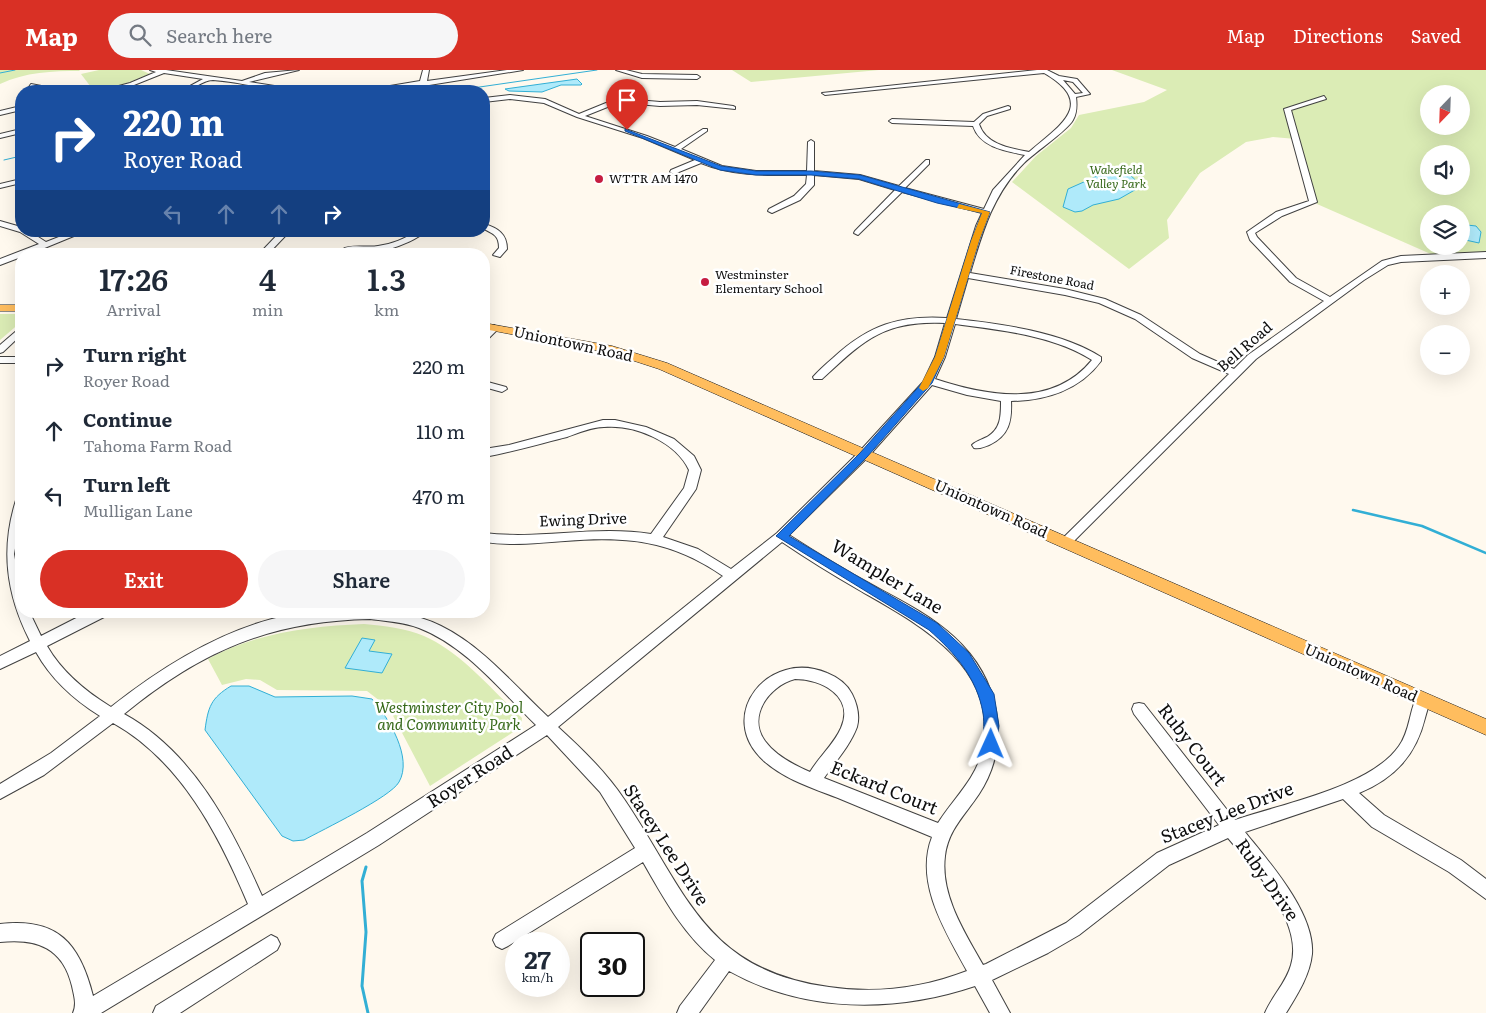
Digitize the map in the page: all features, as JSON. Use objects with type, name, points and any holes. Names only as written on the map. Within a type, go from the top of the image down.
[{"type":"main road","points":[[0,308],[15,308]]},
{"type":"main road","name":"Uniontown Road","points":[[490,330],[612,350],[663,366],[1486,728]]},
{"type":"street","points":[[153,70],[254,85]]},
{"type":"street","points":[[240,82],[276,70]]},
{"type":"street","points":[[240,82],[265,75],[296,70]]},
{"type":"street","points":[[422,84],[426,70]]},
{"type":"street","points":[[414,85],[520,70]]},
{"type":"street","points":[[618,70],[638,76],[697,77]]},
{"type":"street","points":[[825,92],[1044,70],[1057,78],[1073,96],[1087,95],[1082,86],[1075,80],[1057,78]]},
{"type":"street","points":[[128,85],[162,72]]},
{"type":"street","points":[[198,85],[213,79]]},
{"type":"street","points":[[202,85],[213,79]]},
{"type":"street","points":[[1082,86],[1093,86]]},
{"type":"street","name":"Royer Road","points":[[85,1012],[421,809],[548,726],[781,536],[863,455],[929,381],[940,357],[986,212],[1002,183],[1029,154],[1070,120],[1074,108],[1073,96]]},
{"type":"street","points":[[490,99],[510,97],[535,99],[579,116],[627,130],[699,161],[739,171],[811,173],[860,178],[986,212]]},
{"type":"street","points":[[1324,98],[1287,109],[1313,202],[1278,214],[1251,232],[1253,238],[1293,280],[1329,300]]},
{"type":"street","points":[[579,116],[608,104],[626,101],[660,104],[696,103],[733,108]]},
{"type":"street","points":[[892,121],[937,121],[976,124],[985,115],[1008,108]]},
{"type":"street","points":[[0,113],[15,109]]},
{"type":"street","points":[[976,124],[978,132],[993,143],[1029,154]]},
{"type":"street","points":[[675,150],[705,130]]},
{"type":"street","points":[[0,137],[15,133]]},
{"type":"street","points":[[772,211],[804,193],[810,185],[811,142]]},
{"type":"street","points":[[674,172],[699,161]]},
{"type":"street","points":[[858,233],[926,162]]},
{"type":"street","points":[[0,186],[15,182]]},
{"type":"street","points":[[0,223],[15,228]]},
{"type":"street","points":[[490,230],[503,239],[503,250],[497,255]]},
{"type":"street","points":[[32,237],[44,244]]},
{"type":"street","points":[[34,248],[64,237]]},
{"type":"street","points":[[269,248],[280,237]]},
{"type":"street","points":[[383,248],[411,237]]},
{"type":"street","name":"Bell Road","points":[[1066,542],[1236,373],[1271,343],[1374,269],[1391,261],[1486,255]]},
{"type":"street","points":[[0,262],[15,256]]},
{"type":"street","name":"Firestone Road","points":[[965,275],[1065,292],[1102,301],[1138,317],[1191,353],[1236,373]]},
{"type":"street","points":[[818,377],[862,339],[880,329],[920,320],[951,321],[1043,337],[1078,348],[1098,358],[1066,386],[1046,394],[1006,399],[966,392],[929,381]]},
{"type":"street","points":[[0,350],[15,336]]},
{"type":"street","points":[[0,360],[15,360]]},
{"type":"street","points":[[490,386],[502,389]]},
{"type":"street","points":[[978,445],[996,438],[1001,433],[1006,420],[1006,399]]},
{"type":"street","points":[[490,452],[517,447],[603,423],[618,423],[641,428],[680,449],[688,456],[695,470],[690,489],[655,538]]},
{"type":"street","points":[[15,518],[9,535],[4,565],[15,595]]},
{"type":"street","name":"Ewing Drive","points":[[490,538],[508,540],[602,534],[655,538],[686,548],[733,577]]},
{"type":"street","name":"Wampler Lane","points":[[781,536],[933,627],[964,656],[980,679],[990,706],[991,744],[982,774],[940,832],[936,852],[936,880],[949,915],[1000,1013]]},
{"type":"street","points":[[26,618],[44,658],[60,677],[86,699],[134,727],[153,741],[194,787],[221,827],[258,908]]},
{"type":"street","points":[[0,663],[89,618]]},
{"type":"street","name":"Stacey Lee Drive","points":[[0,792],[62,756],[144,689],[198,656],[234,638],[287,618]]},
{"type":"street","name":"Stacey Lee Drive","points":[[400,618],[424,624],[458,642],[548,726],[583,762],[626,816],[682,911],[726,959],[772,983],[849,1007],[910,997],[981,977],[1047,944],[1079,925],[1148,867],[1180,850],[1232,829],[1346,791],[1381,774],[1400,758],[1414,730],[1422,700]]},
{"type":"street","name":"Eckard Court","points":[[813,781],[848,727],[849,702],[844,692],[822,677],[810,673],[789,674],[774,681],[757,698],[751,709],[750,722],[756,740],[769,755],[781,765],[813,781],[940,832]]},
{"type":"street","name":"Ruby Court","points":[[1138,709],[1232,829]]},
{"type":"street","points":[[1346,791],[1378,821],[1455,866],[1486,890]]},
{"type":"street","name":"Ruby Drive","points":[[1232,829],[1276,888],[1300,927],[1304,944],[1300,969],[1290,991],[1275,1013]]},
{"type":"street","points":[[502,940],[645,850]]},
{"type":"street","points":[[0,932],[12,930],[30,932],[45,937],[66,951],[74,962],[80,980],[85,1012]]},
{"type":"street","points":[[163,1013],[271,944]]},
{"type":"street","points":[[687,1013],[726,959]]},
{"type":"green space","points":[[0,70],[80,71],[29,75],[0,84]]},
{"type":"green space","points":[[99,70],[141,70],[150,74],[120,85],[89,85],[81,74]]},
{"type":"green space","points":[[732,70],[879,70],[751,82]]},
{"type":"green space","name":"Wakefield Valley Park","points":[[1112,70],[1486,70],[1486,253],[1470,254],[1470,205],[1420,205],[1420,249],[1317,204],[1296,139],[1273,137],[1246,142],[1200,173],[1167,220],[1169,238],[1129,269],[1012,182],[1036,156],[1071,128],[1079,115],[1144,102],[1167,90]]},
{"type":"green space","points":[[0,314],[15,314],[15,327],[0,340]]},
{"type":"green space","name":"Westminster City Pool and Community Park","points":[[364,624],[409,631],[424,636],[451,651],[522,718],[521,727],[430,786],[389,708],[367,691],[277,690],[260,680],[246,679],[222,685],[208,659],[245,643],[284,632]]},
{"type":"water","points":[[577,79],[581,85],[561,85],[542,92],[509,91],[505,89]]},
{"type":"water","points":[[1113,169],[1129,174],[1140,187],[1119,199],[1093,205],[1082,211],[1075,212],[1063,207],[1068,189]]},
{"type":"water","points":[[1470,225],[1476,226],[1481,232],[1479,243],[1470,241]]},
{"type":"water","points":[[362,638],[375,640],[369,651],[392,654],[382,673],[345,668]]},
{"type":"water","points":[[231,686],[249,686],[275,697],[352,696],[372,699],[392,727],[401,750],[403,772],[399,782],[370,804],[304,840],[293,841],[282,836],[205,730],[209,709],[215,699]]},
{"type":"waterway","points":[[0,73],[15,70]]},
{"type":"waterway","points":[[490,85],[597,70]]},
{"type":"waterway","points":[[4,160],[15,157]]},
{"type":"waterway","points":[[1353,510],[1422,526],[1486,553]]},
{"type":"waterway","points":[[366,867],[362,881],[366,932],[362,986],[368,1013]]},
{"type":"slow traffic","points":[[923,388],[928,383],[940,357],[975,241],[986,212],[959,206]]},
{"type":"place","name":"WTTR AM 1470","points":[[599,179]]},
{"type":"place","name":"Westminster Elementary School","points":[[705,282]]},
{"type":"route","points":[[627,130],[720,168],[756,173],[837,174],[889,185],[940,201],[986,212],[975,241],[940,357],[928,383],[863,455],[781,536],[896,604],[933,627],[950,641],[964,656],[980,679],[987,694],[992,726],[991,744]]}]
